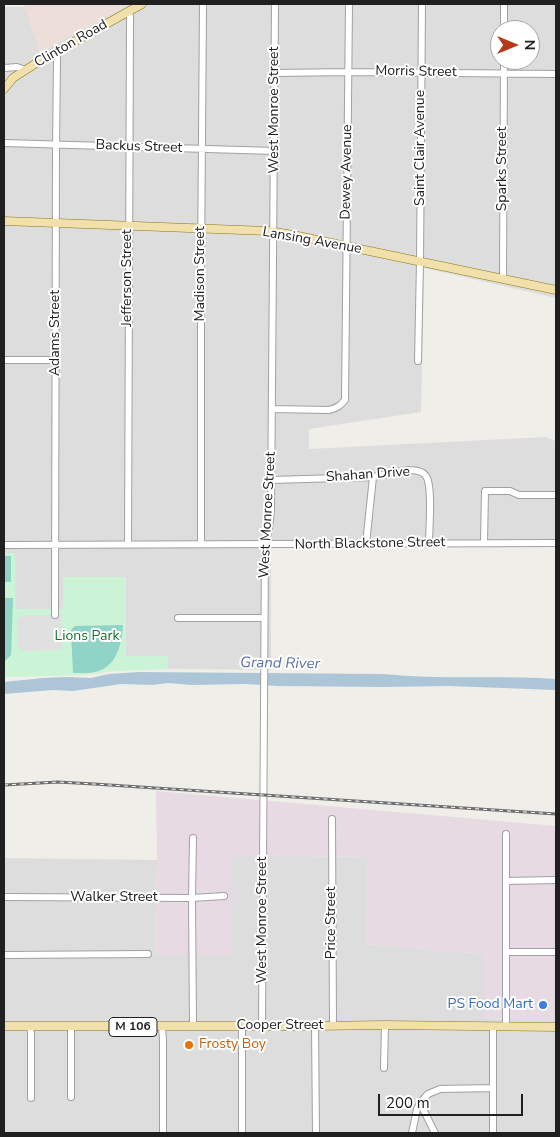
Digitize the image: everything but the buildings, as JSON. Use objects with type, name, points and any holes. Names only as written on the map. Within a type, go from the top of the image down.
[{"type":"main road","name":"Clinton Road","points":[[4,89],[13,78],[25,70],[142,4]]},
{"type":"main road","name":"Lansing Avenue","points":[[4,221],[268,231],[556,290]]},
{"type":"main road","name":"Cooper Street","points":[[4,1026],[385,1025],[556,1027]]},
{"type":"street","name":"Madison Street","points":[[201,544],[203,4]]},
{"type":"street","name":"West Monroe Street","points":[[262,1026],[264,618],[265,544],[271,511],[275,4]]},
{"type":"street","name":"Dewey Avenue","points":[[272,409],[329,410],[336,409],[345,400],[349,4]]},
{"type":"street","name":"Saint Clair Avenue","points":[[418,361],[422,4]]},
{"type":"street","points":[[504,4],[504,20]]},
{"type":"street","name":"Jefferson Street","points":[[128,545],[129,11]]},
{"type":"street","name":"Adams Street","points":[[55,52],[57,58],[55,615]]},
{"type":"street","points":[[4,68],[25,70]]},
{"type":"street","name":"Morris Street","points":[[275,73],[556,74]]},
{"type":"street","name":"Sparks Street","points":[[503,279],[504,73]]},
{"type":"street","name":"Backus Street","points":[[4,143],[275,151]]},
{"type":"street","points":[[4,360],[56,360]]},
{"type":"street","name":"Shahan Drive","points":[[271,480],[372,477],[408,470],[418,471],[426,476],[429,490],[429,543]]},
{"type":"street","points":[[366,544],[372,477]]},
{"type":"street","points":[[484,543],[486,491],[510,491],[520,495],[556,495]]},
{"type":"street","name":"North Blackstone Street","points":[[4,545],[556,543]]},
{"type":"street","points":[[178,618],[264,618]]},
{"type":"street","name":"Price Street","points":[[332,819],[333,1026]]},
{"type":"street","points":[[506,834],[506,1026]]},
{"type":"street","points":[[193,838],[193,1026]]},
{"type":"street","points":[[506,881],[556,880]]},
{"type":"street","name":"Walker Street","points":[[4,897],[192,898],[224,896]]},
{"type":"street","points":[[506,952],[556,952]]},
{"type":"street","points":[[4,955],[148,954]]},
{"type":"street","points":[[384,1068],[385,1025]]},
{"type":"street","points":[[30,1026],[31,1098]]},
{"type":"street","points":[[242,1026],[242,1133]]},
{"type":"street","points":[[316,1026],[316,1133]]},
{"type":"street","points":[[493,1026],[493,1133]]},
{"type":"street","points":[[71,1027],[71,1097]]},
{"type":"street","points":[[162,1027],[163,1133]]},
{"type":"street","points":[[412,1133],[420,1103],[428,1094],[440,1089],[493,1088]]},
{"type":"street","points":[[420,1103],[434,1133]]},
{"type":"shaded area","points":[[24,4],[129,4],[40,52]]},
{"type":"shaded area","points":[[129,4],[556,4],[556,298],[424,268],[421,412],[309,429],[309,449],[545,437],[556,441],[556,545],[271,548],[271,670],[168,669],[167,656],[126,656],[126,577],[63,577],[63,609],[15,609],[15,553],[4,553],[4,7],[25,7],[40,52]]},
{"type":"shaded area","points":[[22,615],[62,615],[62,650],[24,651],[17,646],[17,620]]},
{"type":"shaded area","name":"Grand River","points":[[139,672],[383,674],[426,677],[535,678],[556,679],[556,690],[449,686],[277,686],[168,683],[152,685],[121,684],[73,691],[53,690],[4,694],[4,682],[43,678],[91,678],[109,674]]},
{"type":"shaded area","points":[[156,791],[556,826],[556,1020],[484,1018],[484,954],[366,944],[367,857],[231,855],[231,955],[155,955]]},
{"type":"shaded area","points":[[231,855],[367,857],[366,944],[484,954],[484,1018],[556,1020],[556,1133],[4,1133],[4,858],[157,860],[155,955],[230,955]]},
{"type":"green space","name":"Lions Park","points":[[4,553],[15,553],[16,609],[63,609],[63,577],[126,577],[126,656],[168,656],[168,669],[116,671],[84,675],[4,677]]},
{"type":"green space","points":[[4,556],[11,556],[11,582],[4,582]]},
{"type":"green space","points":[[4,598],[13,598],[11,655],[4,662]]},
{"type":"green space","points":[[123,625],[118,651],[107,667],[87,673],[73,673],[71,630],[75,626]]},
{"type":"railway","points":[[4,785],[58,782],[556,814]]},
{"type":"place","name":"PS Food Mart","points":[[543,1005]]},
{"type":"place","name":"Frosty Boy","points":[[189,1045]]}]
